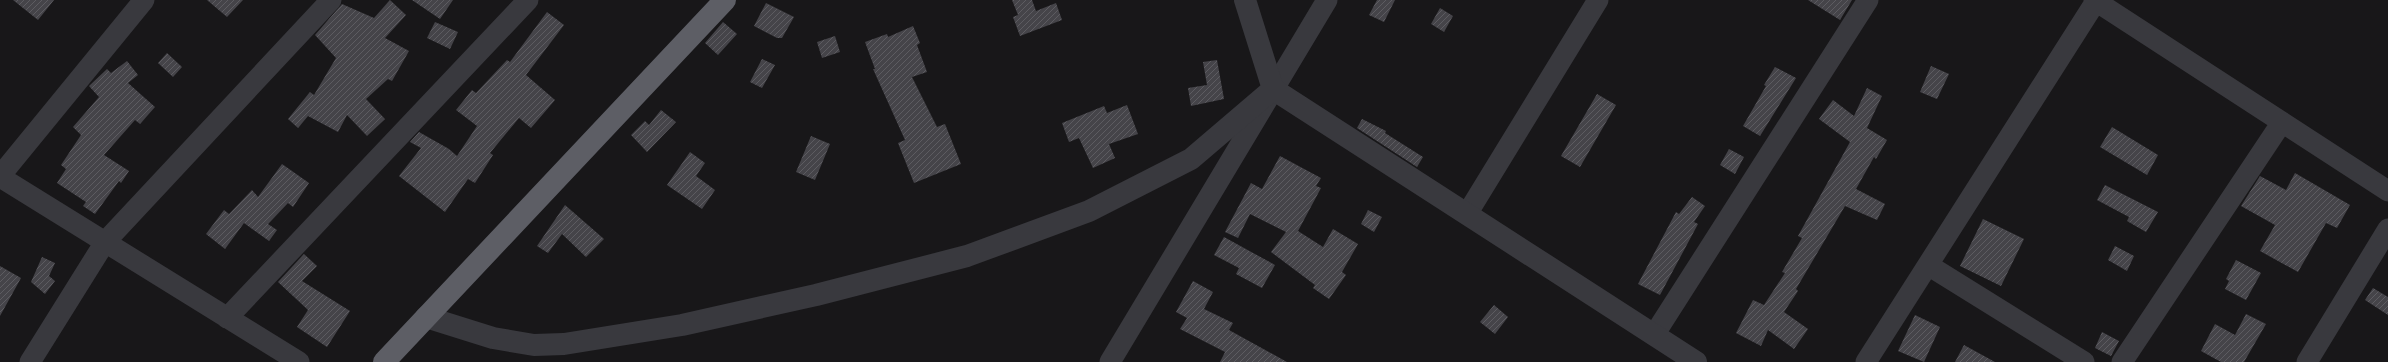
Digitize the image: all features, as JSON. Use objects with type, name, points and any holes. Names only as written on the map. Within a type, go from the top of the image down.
[{"type":"highway","points":[[384,362],[725,0]]},
{"type":"street","points":[[144,0],[0,176],[299,362]]},
{"type":"street","points":[[30,362],[105,242],[331,0]]},
{"type":"street","points":[[228,318],[528,0]]},
{"type":"street","points":[[1245,0],[1273,89],[1696,362]]},
{"type":"street","points":[[1110,362],[1327,0]]},
{"type":"street","points":[[1467,214],[1598,0]]},
{"type":"street","points":[[1654,335],[1868,0]]},
{"type":"street","points":[[1866,362],[2095,1],[2388,191]]},
{"type":"street","points":[[426,318],[493,338],[534,345],[564,344],[682,325],[816,295],[967,256],[1089,211],[1191,158],[1273,89]]},
{"type":"street","points":[[2122,362],[2282,122]]},
{"type":"street","points":[[2307,362],[2388,229]]},
{"type":"street","points":[[1928,265],[2084,362]]},
{"type":"building","points":[[13,0],[54,0],[38,20]]},
{"type":"building","points":[[207,0],[243,0],[227,17]]},
{"type":"building","points":[[390,0],[406,15],[385,38],[409,51],[392,81],[388,79],[366,99],[385,119],[367,136],[347,115],[338,132],[308,116],[298,128],[288,119],[310,92],[314,95],[336,58],[315,35],[342,4],[374,18]]},
{"type":"building","points":[[412,0],[453,0],[440,19]]},
{"type":"building","points":[[1012,0],[1032,0],[1036,11],[1056,3],[1062,20],[1020,36],[1013,17],[1018,15]]},
{"type":"building","points":[[1377,0],[1395,0],[1384,22],[1369,15]]},
{"type":"building","points":[[1808,0],[1852,0],[1840,20]]},
{"type":"building","points":[[766,3],[794,17],[782,38],[777,38],[754,26]]},
{"type":"building","points":[[1440,8],[1453,16],[1444,32],[1431,24]]},
{"type":"building","points":[[547,12],[564,25],[526,75],[555,100],[531,128],[519,118],[490,153],[493,155],[475,183],[468,179],[445,212],[399,176],[421,148],[410,142],[419,132],[449,149],[457,156],[477,126],[456,110],[472,90],[476,93],[507,60],[510,62]]},
{"type":"building","points":[[435,22],[458,32],[450,49],[427,38]]},
{"type":"building","points":[[723,22],[737,34],[718,55],[705,43]]},
{"type":"building","points":[[913,26],[920,43],[917,45],[927,72],[912,77],[937,127],[945,124],[961,164],[914,183],[898,143],[905,140],[873,69],[875,69],[865,42],[887,34],[888,37]]},
{"type":"building","points":[[835,36],[840,52],[822,58],[817,42]]},
{"type":"building","points":[[167,53],[182,67],[173,77],[158,63]]},
{"type":"building","points":[[762,59],[775,65],[762,88],[750,82]]},
{"type":"building","points":[[1217,60],[1224,99],[1191,106],[1188,88],[1207,85],[1203,62]]},
{"type":"building","points":[[127,61],[138,75],[128,83],[155,107],[140,124],[135,120],[104,155],[129,171],[121,183],[119,181],[95,214],[83,206],[86,202],[57,183],[66,169],[61,165],[81,135],[73,127],[99,97],[89,86],[107,69],[111,73]]},
{"type":"building","points":[[1931,66],[1949,74],[1937,99],[1920,92]]},
{"type":"building","points":[[1775,67],[1796,78],[1760,136],[1743,126]]},
{"type":"building","points":[[1867,88],[1882,96],[1867,128],[1887,140],[1876,159],[1874,157],[1856,189],[1885,204],[1877,220],[1845,206],[1796,289],[1798,291],[1784,312],[1808,329],[1794,349],[1768,330],[1761,346],[1736,333],[1753,300],[1764,305],[1785,273],[1782,272],[1802,238],[1798,236],[1850,142],[1819,119],[1833,100],[1854,116]]},
{"type":"building","points":[[1597,94],[1616,105],[1580,167],[1561,156]]},
{"type":"building","points":[[1127,105],[1138,134],[1109,144],[1115,158],[1093,168],[1079,138],[1069,142],[1062,123],[1104,106],[1107,113]]},
{"type":"building","points":[[661,110],[676,122],[647,152],[631,135],[645,121],[649,125]]},
{"type":"building","points":[[1362,119],[1386,131],[1385,133],[1423,157],[1417,167],[1357,128]]},
{"type":"building","points":[[2112,127],[2158,155],[2147,175],[2100,147]]},
{"type":"building","points":[[811,136],[830,144],[815,180],[796,172]]},
{"type":"building","points":[[1729,149],[1744,157],[1735,174],[1720,165]]},
{"type":"building","points":[[690,152],[705,163],[696,176],[715,190],[702,209],[667,185]]},
{"type":"building","points":[[1280,156],[1321,178],[1316,186],[1321,188],[1298,231],[1323,247],[1333,229],[1358,244],[1342,272],[1346,275],[1329,299],[1313,288],[1315,285],[1271,252],[1286,232],[1250,214],[1238,238],[1225,232],[1251,183],[1262,189]]},
{"type":"building","points":[[282,164],[309,183],[293,207],[288,203],[268,224],[277,230],[269,241],[244,223],[225,249],[206,234],[224,210],[229,214],[252,190],[258,197]]},
{"type":"building","points":[[2295,173],[2350,205],[2337,228],[2326,223],[2298,272],[2260,251],[2275,225],[2241,206],[2260,176],[2286,190]]},
{"type":"building","points":[[2105,185],[2158,212],[2146,232],[2127,221],[2129,217],[2097,200]]},
{"type":"building","points":[[1692,197],[1705,206],[1694,222],[1698,224],[1660,295],[1638,284],[1676,212],[1679,214]]},
{"type":"building","points":[[565,205],[604,239],[586,257],[562,234],[548,253],[537,246]]},
{"type":"building","points":[[1368,210],[1382,217],[1374,232],[1361,224]]},
{"type":"building","points":[[1983,219],[2024,239],[2001,286],[1960,266]]},
{"type":"building","points":[[1224,237],[1275,265],[1262,288],[1236,274],[1239,268],[1214,255]]},
{"type":"building","points":[[2115,246],[2134,256],[2127,271],[2108,260]]},
{"type":"building","points":[[304,254],[317,266],[302,281],[350,311],[327,347],[297,327],[308,310],[278,282]]},
{"type":"building","points":[[42,257],[55,263],[49,276],[55,281],[45,294],[31,282]]},
{"type":"building","points":[[2236,260],[2261,273],[2246,300],[2225,289],[2229,281],[2226,279]]},
{"type":"building","points":[[0,266],[21,278],[0,316]]},
{"type":"building","points":[[1193,281],[1213,292],[1204,309],[1233,323],[1229,330],[1287,362],[1220,362],[1225,352],[1180,329],[1187,318],[1176,312]]},
{"type":"building","points":[[2373,288],[2388,297],[2388,315],[2365,300]]},
{"type":"building","points":[[1494,305],[1508,317],[1495,334],[1480,322]]},
{"type":"building","points":[[2246,314],[2266,324],[2244,362],[2221,362],[2201,351],[2215,324],[2235,335]]},
{"type":"building","points":[[1915,315],[1940,327],[1924,362],[1898,351]]},
{"type":"building","points":[[2102,332],[2119,341],[2111,356],[2095,348]]},
{"type":"building","points":[[1964,345],[1995,362],[1955,362]]}]
